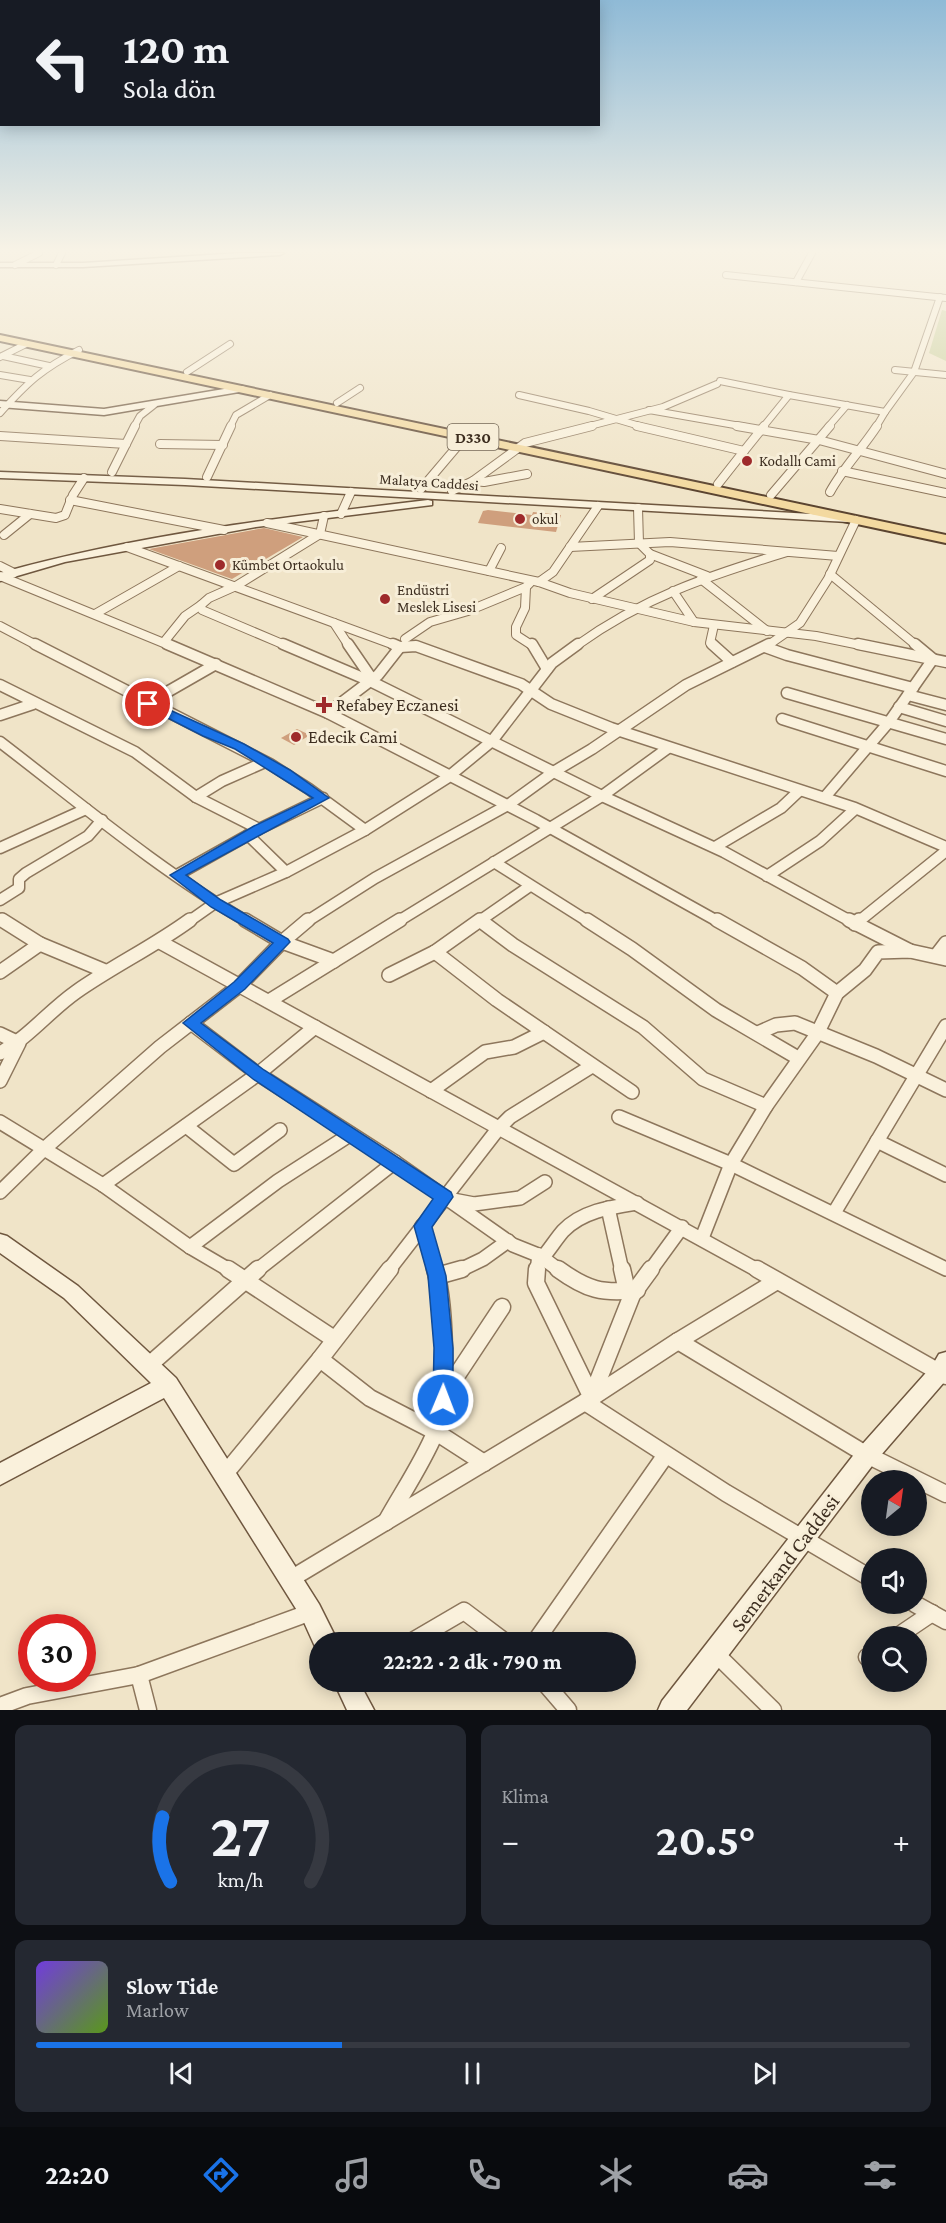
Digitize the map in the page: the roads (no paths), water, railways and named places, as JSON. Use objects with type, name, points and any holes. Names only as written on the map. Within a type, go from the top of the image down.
[{"type":"main road","name":"D330","points":[[3,333],[75,352],[270,395],[466,436],[718,484],[771,495],[794,503],[843,510],[946,531]]},
{"type":"main road","name":"D330","points":[[0,338],[187,372],[338,403],[794,503],[856,520],[946,539]]},
{"type":"street","points":[[830,492],[842,471],[861,451],[914,372],[929,333]]},
{"type":"street","points":[[1,357],[26,344]]},
{"type":"street","points":[[187,372],[230,344]]},
{"type":"street","points":[[0,413],[4,405],[30,380],[49,366],[75,352]]},
{"type":"street","points":[[1,357],[49,366]]},
{"type":"street","points":[[895,370],[946,375]]},
{"type":"street","points":[[0,375],[30,380]]},
{"type":"street","points":[[0,468],[207,477],[441,498],[473,480],[522,445],[663,407],[719,383],[885,412]]},
{"type":"street","points":[[338,403],[360,388]]},
{"type":"street","points":[[4,405],[104,412],[242,389]]},
{"type":"street","points":[[207,477],[236,415],[270,395]]},
{"type":"street","points":[[519,395],[744,451]]},
{"type":"street","points":[[718,484],[789,395]]},
{"type":"street","points":[[112,472],[140,416],[154,405]]},
{"type":"street","points":[[771,495],[847,405]]},
{"type":"street","points":[[649,410],[819,440],[946,474]]},
{"type":"street","points":[[0,436],[126,444]]},
{"type":"street","points":[[424,497],[466,436]]},
{"type":"street","points":[[160,444],[223,446]]},
{"type":"street","points":[[842,471],[946,493]]},
{"type":"street","points":[[473,480],[483,482],[527,474]]},
{"type":"street","name":"Malatya Caddesi","points":[[0,475],[424,497]]},
{"type":"street","points":[[0,509],[56,518],[65,515],[70,500],[84,478]]},
{"type":"street","points":[[0,577],[64,559],[127,547],[267,523],[397,507],[424,497],[452,491],[691,504],[794,503],[795,510],[782,515]]},
{"type":"street","points":[[341,514],[351,492]]},
{"type":"street","points":[[424,497],[525,502]]},
{"type":"street","name":"Malatya Caddesi","points":[[441,498],[856,520]]},
{"type":"street","points":[[70,500],[224,530]]},
{"type":"street","points":[[328,713],[371,680],[395,657],[402,643],[430,622],[468,611],[554,572],[598,506]]},
{"type":"street","points":[[638,508],[639,543],[650,554],[704,578],[767,632]]},
{"type":"street","points":[[4,535],[30,514]]},
{"type":"street","points":[[164,642],[185,616],[209,598],[236,586],[320,534],[324,516]]},
{"type":"street","points":[[0,1192],[44,1149],[160,1047],[239,986],[282,942],[316,914],[508,806],[555,771],[686,685],[765,647],[800,623],[816,601],[856,520]]},
{"type":"street","points":[[267,523],[489,571],[694,622],[816,636],[946,662]]},
{"type":"street","points":[[570,547],[670,542],[838,556]]},
{"type":"street","points":[[127,547],[334,623],[416,646],[521,684],[529,692],[549,704],[617,731],[799,791],[825,797],[854,810],[884,819],[946,849],[855,924]]},
{"type":"street","points":[[489,571],[501,548]]},
{"type":"street","points":[[0,1053],[19,1043],[68,998],[105,971],[160,942],[216,903],[286,872],[365,830],[451,775],[492,741],[547,669],[599,629],[634,608],[704,578],[787,552]]},
{"type":"street","points":[[592,598],[644,566],[650,560],[650,554]]},
{"type":"street","points":[[0,566],[14,573]]},
{"type":"street","points":[[95,614],[179,566]]},
{"type":"street","points":[[830,574],[933,659]]},
{"type":"street","points":[[0,577],[164,642],[328,713],[550,828],[802,968],[837,993]]},
{"type":"street","points":[[532,583],[525,608],[516,627],[516,635],[531,644],[547,669]]},
{"type":"street","points":[[673,591],[694,622]]},
{"type":"street","points":[[201,605],[202,610],[209,615],[371,680],[602,796],[715,848],[855,924],[910,951],[941,958],[946,943]]},
{"type":"street","points":[[334,623],[371,680]]},
{"type":"street","points":[[714,625],[710,643],[732,662]]},
{"type":"street","points":[[0,626],[207,734],[240,747],[323,798],[365,830]]},
{"type":"street","points":[[765,647],[946,705]]},
{"type":"street","points":[[825,797],[889,722],[933,659]]},
{"type":"street","points":[[148,704],[216,664]]},
{"type":"street","points":[[0,685],[33,704],[135,752],[196,797],[259,829]]},
{"type":"street","points":[[787,693],[836,710],[889,722],[946,739]]},
{"type":"street","points":[[0,715],[33,704]]},
{"type":"street","points":[[900,707],[946,721]]},
{"type":"street","points":[[782,719],[946,771]]},
{"type":"street","points":[[0,742],[86,809],[216,903],[282,942],[334,961]]},
{"type":"street","points":[[269,1001],[602,796],[668,748]]},
{"type":"street","points":[[196,797],[222,781],[266,762]]},
{"type":"street","points":[[715,848],[780,808],[799,791]]},
{"type":"street","points":[[177,875],[259,829],[323,798]]},
{"type":"street","points":[[0,848],[86,809]]},
{"type":"street","points":[[767,876],[820,841],[854,810]]},
{"type":"street","points":[[0,900],[19,888],[19,879],[26,873],[88,836],[102,820]]},
{"type":"street","points":[[248,835],[286,872]]},
{"type":"street","points":[[494,862],[632,949],[716,1010],[798,1058]]},
{"type":"street","points":[[389,975],[435,952],[530,886]]},
{"type":"street","points":[[0,919],[40,944],[105,971]]},
{"type":"street","points":[[481,921],[513,945],[643,1027],[703,1079],[766,1106]]},
{"type":"street","points":[[160,942],[498,1129],[944,1370]]},
{"type":"street","points":[[0,972],[40,944]]},
{"type":"street","points":[[702,1238],[731,1164],[766,1106],[818,1032],[837,993],[865,970],[878,952],[910,951]]},
{"type":"street","points":[[435,952],[497,1000],[632,1092]]},
{"type":"street","points":[[191,1023],[258,1074],[395,1162],[508,1241],[539,1255],[580,1284],[609,1293],[632,1291]]},
{"type":"street","points":[[758,1033],[786,1023],[795,1023],[946,1090]]},
{"type":"street","points":[[103,1185],[258,1074],[315,1026]]},
{"type":"street","points":[[834,1212],[946,1026]]},
{"type":"street","points":[[431,1091],[485,1052],[513,1047],[544,1032]]},
{"type":"street","points":[[0,1034],[19,1043]]},
{"type":"street","points":[[0,1081],[19,1043]]},
{"type":"street","points":[[224,1475],[320,1359],[498,1129],[510,1117],[592,1066]]},
{"type":"street","points":[[619,1117],[731,1164],[834,1212],[946,1269]]},
{"type":"street","points":[[0,1122],[103,1185],[190,1247],[245,1279],[334,1339]]},
{"type":"street","points":[[186,1126],[234,1164],[280,1130]]},
{"type":"street","points":[[190,1247],[278,1181],[351,1134]]},
{"type":"street","points":[[877,1141],[946,1175]]},
{"type":"street","points":[[148,1366],[245,1279],[395,1162]]},
{"type":"street","points":[[445,1197],[467,1204],[520,1198],[545,1182]]},
{"type":"street","points":[[539,1255],[543,1257],[563,1231],[579,1220],[608,1208],[637,1203]]},
{"type":"street","points":[[608,1208],[632,1291]]},
{"type":"street","points":[[386,1522],[436,1432],[443,1400],[444,1348],[437,1276],[422,1226]]},
{"type":"street","points":[[590,1399],[632,1291],[682,1227]]},
{"type":"street","points":[[437,1276],[465,1270],[488,1258],[508,1241]]},
{"type":"street","points":[[0,1242],[71,1292],[168,1385],[311,1612],[321,1632]]},
{"type":"street","points":[[539,1255],[536,1283],[590,1399],[665,1456],[801,1540],[861,1573]]},
{"type":"street","points":[[289,1580],[590,1399],[678,1341],[777,1281]]},
{"type":"street","points":[[443,1384],[453,1381],[502,1307]]},
{"type":"street","points":[[678,1341],[867,1455],[946,1494]]},
{"type":"street","points":[[320,1359],[370,1398],[436,1432],[484,1462]]},
{"type":"street","name":"Semerkand Caddesi","points":[[671,1710],[867,1455],[944,1370]]},
{"type":"street","points":[[0,1475],[168,1385]]},
{"type":"street","points":[[542,1632],[665,1456]]},
{"type":"street","points":[[428,1632],[464,1611],[492,1632]]},
{"type":"street","points":[[0,1706],[27,1696],[140,1675],[311,1612]]},
{"type":"street","points":[[920,1626],[939,1617]]},
{"type":"street","points":[[716,1654],[773,1710]]},
{"type":"street","points":[[140,1675],[148,1710]]},
{"type":"street","points":[[351,1692],[361,1710]]},
{"type":"street","points":[[553,1692],[568,1710]]},
{"type":"place","name":"Kodallı Cami","points":[[747,461]]},
{"type":"place","name":"okul","points":[[520,519]]},
{"type":"place","name":"Kümbet Ortaokulu","points":[[220,565]]},
{"type":"place","name":"Endüstri Meslek Lisesi","points":[[385,599]]},
{"type":"place","name":"Refabey Eczanesi","points":[[324,705]]},
{"type":"place","name":"Edecik Cami","points":[[296,737]]}]
